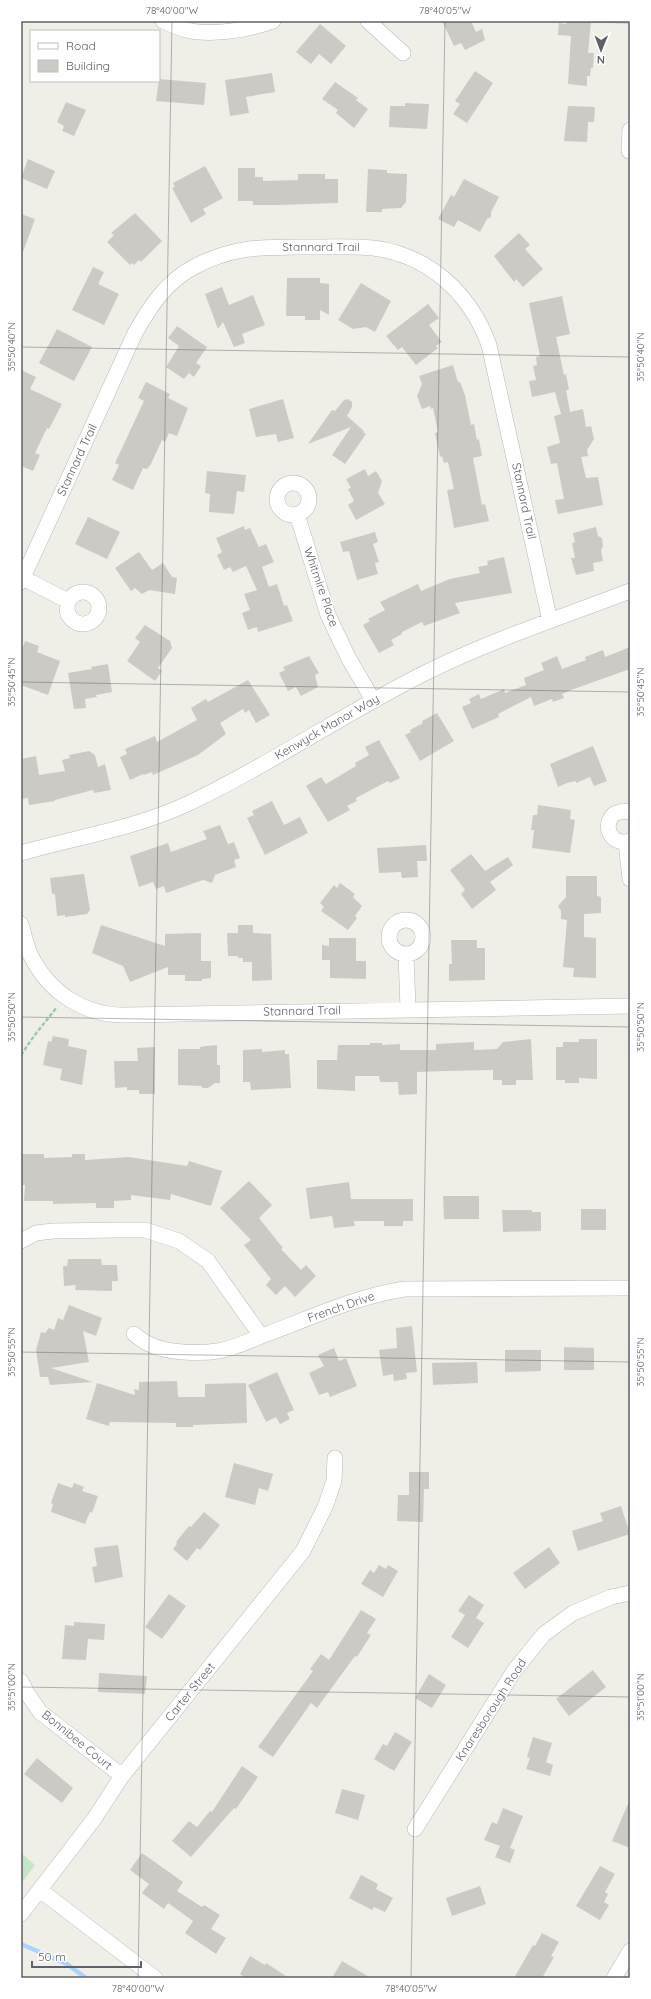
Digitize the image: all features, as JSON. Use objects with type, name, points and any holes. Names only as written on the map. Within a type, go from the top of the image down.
[{"type":"street","points":[[163,21],[187,30],[218,32],[242,30],[273,21]]},
{"type":"street","points":[[368,21],[403,53]]},
{"type":"street","points":[[629,151],[630,130]]},
{"type":"street","name":"Stannard Trail","points":[[22,580],[135,333],[158,296],[173,281],[192,268],[233,251],[254,247],[372,248],[412,258],[438,274],[464,298],[483,328],[489,344],[550,621]]},
{"type":"street","name":"Whitmire Place","points":[[297,514],[328,615],[349,659],[374,700]]},
{"type":"street","points":[[22,580],[68,602]]},
{"type":"street","name":"Kenwyck Manor Way","points":[[21,853],[149,818],[184,805],[265,763],[374,700],[426,672],[469,652],[630,590]]},
{"type":"street","points":[[630,812],[623,811],[614,814],[607,826],[612,838],[617,841],[628,842],[630,879]]},
{"type":"street","name":"Stannard Trail","points":[[21,924],[29,953],[38,970],[49,985],[65,998],[83,1008],[100,1013],[118,1015],[630,1006]]},
{"type":"street","points":[[406,954],[408,1009]]},
{"type":"street","points":[[21,1241],[36,1233],[53,1231],[139,1230],[162,1234],[179,1240],[208,1261],[261,1336]]},
{"type":"street","name":"French Drive","points":[[134,1334],[150,1345],[194,1352],[218,1351],[240,1346],[261,1336],[364,1297],[405,1289],[630,1288]]},
{"type":"street","name":"Carter Street","points":[[21,1914],[94,1819],[122,1776],[303,1551],[325,1507],[334,1480],[335,1458]]},
{"type":"street","name":"Knaresborough Road","points":[[415,1829],[514,1671],[544,1634],[573,1613],[611,1597],[630,1593]]},
{"type":"street","name":"Bonnibee Court","points":[[21,1681],[40,1712],[122,1776]]},
{"type":"street","points":[[40,1890],[155,1978]]},
{"type":"street","points":[[614,1978],[630,1950]]},
{"type":"path","points":[[21,1055],[34,1036],[65,998]]},
{"type":"green space","points":[[21,1853],[35,1865],[21,1884]]},
{"type":"building","points":[[442,21],[471,21],[476,32],[482,29],[485,40],[465,50],[461,43],[454,46]]},
{"type":"building","points":[[567,21],[591,21],[588,53],[594,53],[593,68],[591,68],[590,76],[587,76],[587,86],[568,84],[571,36],[558,35],[559,23],[566,24]]},
{"type":"building","points":[[320,24],[346,46],[331,64],[319,54],[311,64],[296,52]]},
{"type":"building","points":[[475,71],[493,83],[467,123],[453,114],[460,104],[455,101]]},
{"type":"building","points":[[272,73],[275,92],[246,97],[249,113],[230,116],[225,80]]},
{"type":"building","points":[[160,79],[206,83],[204,105],[156,101]]},
{"type":"building","points":[[335,82],[358,98],[356,100],[368,109],[354,128],[336,113],[338,110],[322,99]]},
{"type":"building","points":[[66,102],[86,110],[74,136],[62,131],[64,126],[57,122]]},
{"type":"building","points":[[405,103],[429,104],[427,129],[389,127],[390,106],[405,106]]},
{"type":"building","points":[[568,106],[595,107],[594,122],[588,122],[587,142],[564,141]]},
{"type":"building","points":[[28,159],[55,171],[47,189],[21,178]]},
{"type":"building","points":[[205,166],[223,198],[203,209],[206,214],[191,223],[172,188],[175,187],[173,183]]},
{"type":"building","points":[[238,168],[255,168],[255,177],[263,177],[263,181],[298,180],[298,174],[325,174],[325,179],[338,179],[338,203],[253,205],[253,201],[238,201]]},
{"type":"building","points":[[368,169],[387,170],[387,173],[407,174],[406,202],[401,208],[382,209],[382,212],[366,212]]},
{"type":"building","points":[[464,179],[499,197],[491,212],[491,217],[487,219],[480,232],[458,220],[454,227],[438,219],[451,195],[454,197]]},
{"type":"building","points":[[135,213],[162,241],[141,262],[139,260],[134,265],[133,263],[130,265],[107,242],[114,235],[111,233]]},
{"type":"building","points":[[21,214],[35,219],[23,252],[21,252]]},
{"type":"building","points":[[519,233],[530,245],[525,249],[543,269],[523,287],[516,279],[514,282],[494,256]]},
{"type":"building","points":[[93,267],[104,272],[98,284],[119,294],[104,325],[72,310]]},
{"type":"building","points":[[287,278],[320,278],[320,283],[329,284],[329,315],[320,310],[320,320],[305,320],[305,316],[286,316]]},
{"type":"building","points":[[361,283],[391,301],[375,332],[366,327],[353,329],[338,320]]},
{"type":"building","points":[[222,287],[229,305],[253,295],[265,325],[242,334],[245,343],[234,347],[223,322],[218,329],[205,294]]},
{"type":"building","points":[[562,296],[570,334],[556,337],[564,375],[566,374],[569,390],[566,390],[570,412],[583,409],[586,427],[591,426],[594,439],[587,450],[588,456],[581,457],[586,478],[598,477],[603,505],[558,514],[555,500],[564,499],[557,463],[551,464],[547,447],[560,443],[554,416],[561,414],[555,392],[532,397],[529,381],[536,380],[533,366],[537,365],[536,357],[540,356],[529,303]]},
{"type":"building","points":[[428,304],[439,318],[429,325],[442,342],[436,346],[438,348],[416,365],[402,347],[398,350],[386,336]]},
{"type":"building","points":[[177,326],[207,347],[196,363],[201,366],[194,377],[189,373],[184,379],[166,367],[179,346],[168,338]]},
{"type":"building","points":[[57,329],[92,347],[74,381],[39,363]]},
{"type":"building","points":[[453,365],[458,382],[460,382],[465,395],[471,425],[474,424],[477,440],[479,439],[482,456],[473,458],[482,505],[485,504],[489,521],[454,528],[447,490],[454,489],[448,462],[444,463],[442,456],[440,457],[435,433],[438,432],[433,408],[431,409],[430,406],[422,409],[417,396],[422,384],[419,376]]},
{"type":"building","points":[[21,370],[36,377],[30,389],[62,404],[49,429],[47,428],[35,453],[40,455],[33,471],[21,466]]},
{"type":"building","points":[[146,382],[170,394],[168,398],[188,408],[177,436],[169,433],[165,442],[162,440],[151,464],[147,469],[143,468],[133,490],[112,480],[119,465],[115,463],[144,401],[138,398]]},
{"type":"building","points":[[283,399],[294,438],[278,442],[276,434],[256,437],[249,409]]},
{"type":"building","points":[[348,399],[352,402],[352,407],[347,416],[366,434],[345,464],[332,455],[351,427],[308,444],[332,410],[335,411],[344,400]]},
{"type":"building","points":[[365,469],[368,476],[376,471],[382,481],[378,493],[385,504],[356,520],[348,505],[354,501],[348,489],[351,488],[346,479]]},
{"type":"building","points":[[207,471],[246,475],[244,492],[237,491],[234,514],[209,512],[210,494],[205,493]]},
{"type":"building","points":[[88,517],[120,532],[107,559],[75,544]]},
{"type":"building","points":[[244,526],[245,530],[250,528],[259,547],[266,544],[274,562],[262,567],[269,587],[277,584],[284,606],[287,605],[293,621],[258,632],[257,627],[248,630],[242,613],[250,610],[244,594],[257,590],[246,566],[233,572],[230,567],[224,570],[217,555],[222,552],[216,538]]},
{"type":"building","points":[[596,527],[598,536],[602,538],[603,546],[601,550],[603,561],[593,563],[594,571],[576,575],[571,558],[575,558],[572,543],[575,542],[573,533]]},
{"type":"building","points":[[375,532],[378,542],[373,544],[379,562],[375,563],[378,574],[357,580],[349,551],[343,552],[340,542]]},
{"type":"building","points":[[139,552],[152,570],[163,563],[172,577],[177,578],[175,594],[149,590],[142,594],[135,588],[131,591],[115,568]]},
{"type":"building","points":[[504,557],[512,593],[455,603],[460,613],[424,626],[422,622],[402,632],[402,634],[391,640],[394,645],[379,653],[363,625],[370,621],[368,619],[385,610],[380,602],[418,584],[421,591],[450,579],[480,573],[478,567],[488,565],[487,561]]},
{"type":"building","points":[[145,625],[170,641],[172,648],[158,668],[162,671],[155,681],[127,661],[140,642],[135,638]]},
{"type":"building","points":[[25,641],[39,646],[37,652],[60,661],[48,695],[21,685],[21,653]]},
{"type":"building","points":[[630,647],[630,669],[571,690],[562,694],[564,698],[553,702],[552,699],[534,706],[531,697],[498,714],[499,717],[472,729],[462,707],[471,703],[469,699],[479,694],[481,699],[504,689],[505,693],[526,685],[524,678],[544,670],[541,663],[557,656],[562,669],[586,660],[585,657],[603,650],[605,657]]},
{"type":"building","points":[[309,656],[319,673],[315,675],[318,687],[301,696],[296,687],[288,691],[279,673],[285,670],[283,667]]},
{"type":"building","points":[[108,664],[112,692],[85,699],[86,708],[74,709],[68,673],[92,669],[91,667]]},
{"type":"building","points":[[248,680],[270,715],[256,723],[249,710],[245,713],[243,709],[220,723],[226,734],[198,755],[153,775],[152,772],[130,780],[120,757],[127,754],[125,749],[155,736],[157,742],[197,720],[191,708],[206,699],[208,702]]},
{"type":"building","points":[[437,713],[454,741],[420,761],[405,735],[411,732],[410,730],[423,723],[422,721]]},
{"type":"building","points":[[379,740],[400,778],[390,783],[388,781],[356,798],[357,801],[347,806],[350,810],[328,822],[306,786],[321,777],[326,784],[356,766],[355,763],[369,755],[365,747]]},
{"type":"building","points":[[593,746],[607,781],[594,786],[590,777],[576,783],[576,781],[558,787],[550,764]]},
{"type":"building","points":[[89,751],[95,755],[98,767],[105,764],[111,790],[94,793],[93,790],[55,801],[29,805],[28,798],[21,799],[21,759],[36,756],[39,775],[65,771],[62,760],[70,758],[69,755]]},
{"type":"building","points":[[272,801],[284,825],[300,817],[308,833],[265,855],[247,818],[254,815],[252,811]]},
{"type":"building","points":[[538,805],[571,810],[570,819],[575,820],[570,853],[532,848],[534,830],[531,830],[533,815],[537,815]]},
{"type":"building","points":[[220,825],[228,844],[234,842],[240,858],[234,860],[236,867],[215,875],[212,883],[203,880],[166,893],[164,886],[156,889],[153,882],[139,887],[130,856],[168,843],[171,852],[207,839],[203,831]]},
{"type":"building","points":[[426,845],[427,861],[417,861],[418,877],[402,878],[401,872],[379,873],[377,848]]},
{"type":"building","points":[[471,854],[485,871],[508,857],[513,865],[490,882],[496,890],[472,909],[461,894],[465,890],[450,870]]},
{"type":"building","points":[[84,874],[90,910],[87,914],[65,917],[65,915],[57,916],[55,894],[52,894],[50,878]]},
{"type":"building","points":[[566,876],[597,876],[597,896],[601,897],[601,913],[584,914],[584,937],[596,938],[596,978],[573,977],[574,968],[563,967],[567,920],[561,919],[561,911],[558,906],[566,897]]},
{"type":"building","points":[[340,883],[355,894],[353,897],[362,906],[355,916],[357,918],[348,930],[321,911],[324,907],[320,903],[334,885],[337,888]]},
{"type":"building","points":[[101,925],[165,946],[165,934],[201,933],[201,961],[211,961],[211,978],[202,979],[202,981],[185,981],[185,975],[168,975],[168,967],[130,982],[123,966],[92,953]]},
{"type":"building","points":[[238,925],[253,925],[253,933],[271,934],[272,980],[252,981],[252,962],[243,962],[243,958],[238,958],[238,956],[228,956],[227,933],[238,933]]},
{"type":"building","points":[[329,938],[356,938],[356,961],[366,961],[366,979],[330,978],[330,960],[322,960],[322,945],[329,946]]},
{"type":"building","points":[[451,940],[477,940],[477,948],[485,948],[485,980],[449,981],[449,964],[452,964]]},
{"type":"building","points":[[53,1036],[69,1039],[68,1046],[87,1050],[82,1085],[60,1080],[62,1069],[43,1065],[48,1041],[51,1042]]},
{"type":"building","points":[[531,1039],[533,1080],[516,1080],[516,1085],[502,1085],[502,1080],[493,1080],[493,1070],[417,1072],[417,1094],[399,1095],[398,1082],[380,1082],[379,1076],[355,1076],[355,1091],[317,1089],[317,1060],[337,1060],[338,1045],[370,1045],[370,1043],[382,1043],[382,1045],[400,1044],[400,1050],[436,1050],[436,1044],[474,1042],[474,1050],[497,1049],[503,1042]]},
{"type":"building","points":[[579,1039],[597,1039],[597,1079],[579,1078],[579,1083],[565,1083],[565,1080],[556,1080],[556,1047],[563,1047],[563,1042],[579,1042]]},
{"type":"building","points":[[217,1045],[217,1065],[220,1065],[220,1083],[215,1083],[208,1088],[203,1088],[201,1086],[178,1085],[178,1049],[200,1049],[200,1047]]},
{"type":"building","points":[[155,1047],[155,1094],[139,1094],[139,1090],[127,1090],[127,1087],[115,1088],[114,1061],[138,1061],[137,1048]]},
{"type":"building","points":[[262,1049],[262,1052],[285,1050],[285,1054],[289,1054],[291,1088],[251,1090],[250,1082],[243,1082],[243,1050]]},
{"type":"building","points":[[21,1154],[44,1154],[44,1158],[72,1157],[72,1154],[85,1154],[85,1160],[129,1157],[187,1166],[189,1161],[222,1171],[211,1206],[171,1194],[170,1200],[131,1195],[131,1200],[114,1201],[114,1208],[96,1208],[96,1203],[53,1204],[53,1201],[24,1201],[25,1185],[21,1185]]},
{"type":"building","points":[[249,1181],[272,1205],[259,1218],[283,1248],[281,1249],[301,1270],[306,1265],[316,1276],[295,1297],[285,1286],[276,1295],[266,1285],[271,1279],[244,1245],[251,1240],[220,1208]]},
{"type":"building","points":[[349,1182],[351,1199],[413,1199],[413,1221],[403,1221],[403,1226],[384,1226],[384,1221],[354,1221],[355,1226],[334,1228],[332,1216],[310,1219],[306,1188]]},
{"type":"building","points":[[443,1196],[479,1196],[479,1219],[444,1219]]},
{"type":"building","points":[[581,1209],[606,1209],[606,1230],[581,1230]]},
{"type":"building","points":[[502,1210],[532,1210],[532,1212],[541,1212],[541,1231],[503,1232]]},
{"type":"building","points":[[68,1259],[101,1259],[102,1265],[117,1265],[118,1281],[112,1281],[112,1291],[75,1290],[76,1285],[64,1286],[63,1266],[67,1266]]},
{"type":"building","points":[[69,1305],[102,1318],[96,1336],[83,1331],[89,1362],[51,1368],[93,1382],[50,1385],[48,1377],[40,1377],[36,1350],[41,1332],[45,1333],[49,1328],[54,1330],[58,1318],[63,1320]]},
{"type":"building","points":[[412,1326],[417,1372],[406,1373],[407,1379],[394,1381],[393,1374],[383,1376],[379,1350],[397,1348],[396,1328]]},
{"type":"building","points":[[564,1347],[594,1348],[594,1370],[564,1370]]},
{"type":"building","points":[[334,1348],[339,1361],[346,1358],[357,1386],[330,1397],[328,1392],[319,1395],[309,1373],[324,1366],[318,1355]]},
{"type":"building","points":[[505,1350],[541,1350],[541,1371],[505,1372]]},
{"type":"building","points":[[477,1362],[478,1383],[433,1385],[432,1363]]},
{"type":"building","points":[[277,1372],[294,1410],[287,1413],[290,1419],[280,1424],[276,1417],[266,1422],[248,1385]]},
{"type":"building","points":[[177,1381],[178,1397],[205,1397],[205,1384],[246,1383],[247,1423],[176,1427],[176,1423],[110,1422],[109,1426],[86,1419],[97,1383],[135,1395],[134,1389],[139,1390],[139,1382]]},
{"type":"building","points":[[234,1463],[273,1474],[268,1491],[259,1488],[255,1505],[225,1497]]},
{"type":"building","points":[[409,1472],[429,1472],[429,1489],[424,1489],[423,1522],[397,1521],[398,1495],[409,1495]]},
{"type":"building","points":[[58,1483],[72,1488],[74,1483],[84,1487],[82,1491],[98,1496],[92,1513],[90,1512],[85,1524],[51,1512],[53,1504],[51,1503]]},
{"type":"building","points":[[621,1506],[630,1534],[578,1551],[572,1531],[603,1521],[600,1513]]},
{"type":"building","points":[[204,1512],[220,1525],[200,1550],[197,1548],[187,1561],[173,1549],[177,1544],[176,1542],[189,1526],[191,1527]]},
{"type":"building","points":[[118,1545],[123,1577],[95,1583],[92,1567],[97,1566],[94,1548]]},
{"type":"building","points":[[549,1547],[560,1563],[525,1589],[513,1573]]},
{"type":"building","points":[[379,1565],[386,1569],[388,1565],[398,1571],[383,1597],[361,1584],[370,1570],[374,1573]]},
{"type":"building","points":[[169,1594],[186,1606],[162,1639],[145,1627]]},
{"type":"building","points":[[469,1595],[484,1605],[476,1618],[484,1623],[468,1648],[451,1637],[465,1615],[458,1611]]},
{"type":"building","points":[[361,1610],[376,1619],[367,1633],[371,1635],[357,1657],[355,1656],[317,1708],[311,1703],[273,1757],[258,1747],[313,1671],[310,1669],[321,1654],[329,1660]]},
{"type":"building","points":[[74,1622],[105,1624],[104,1640],[88,1639],[86,1660],[62,1659],[65,1625],[74,1626]]},
{"type":"building","points":[[593,1670],[606,1687],[569,1716],[556,1699]]},
{"type":"building","points":[[99,1673],[147,1676],[145,1694],[98,1692]]},
{"type":"building","points":[[429,1674],[446,1685],[432,1708],[415,1698]]},
{"type":"building","points":[[395,1732],[412,1742],[394,1771],[374,1759],[383,1744],[387,1746]]},
{"type":"building","points":[[533,1737],[552,1743],[546,1762],[553,1765],[550,1776],[526,1769],[530,1758],[527,1757]]},
{"type":"building","points":[[37,1758],[73,1788],[62,1803],[24,1774]]},
{"type":"building","points":[[242,1766],[258,1777],[236,1809],[234,1808],[191,1857],[172,1841],[189,1821],[197,1827],[210,1811],[212,1812]]},
{"type":"building","points":[[342,1789],[365,1795],[358,1820],[335,1813]]},
{"type":"building","points":[[630,1799],[630,1848],[612,1841]]},
{"type":"building","points":[[503,1808],[523,1816],[510,1848],[515,1850],[510,1863],[495,1857],[500,1846],[484,1840],[492,1822],[497,1824]]},
{"type":"building","points":[[142,1853],[183,1882],[177,1891],[202,1907],[204,1905],[220,1915],[211,1929],[226,1938],[216,1954],[185,1933],[193,1921],[168,1903],[164,1909],[142,1893],[149,1884],[130,1870]]},
{"type":"building","points":[[600,1866],[615,1874],[605,1892],[608,1894],[604,1902],[609,1905],[600,1920],[576,1906]]},
{"type":"building","points":[[361,1875],[378,1884],[376,1889],[393,1898],[385,1912],[374,1907],[372,1910],[349,1898]]},
{"type":"building","points":[[480,1886],[486,1904],[452,1916],[446,1898]]},
{"type":"building","points":[[542,1933],[559,1942],[551,1956],[554,1957],[542,1978],[514,1978],[533,1945],[535,1946]]},
{"type":"building","points":[[250,1956],[265,1965],[266,1963],[289,1978],[246,1978],[240,1974]]},
{"type":"building","points":[[342,1961],[371,1978],[332,1978]]},
{"type":"waterway","points":[[21,1944],[67,1964],[86,1978]]}]
